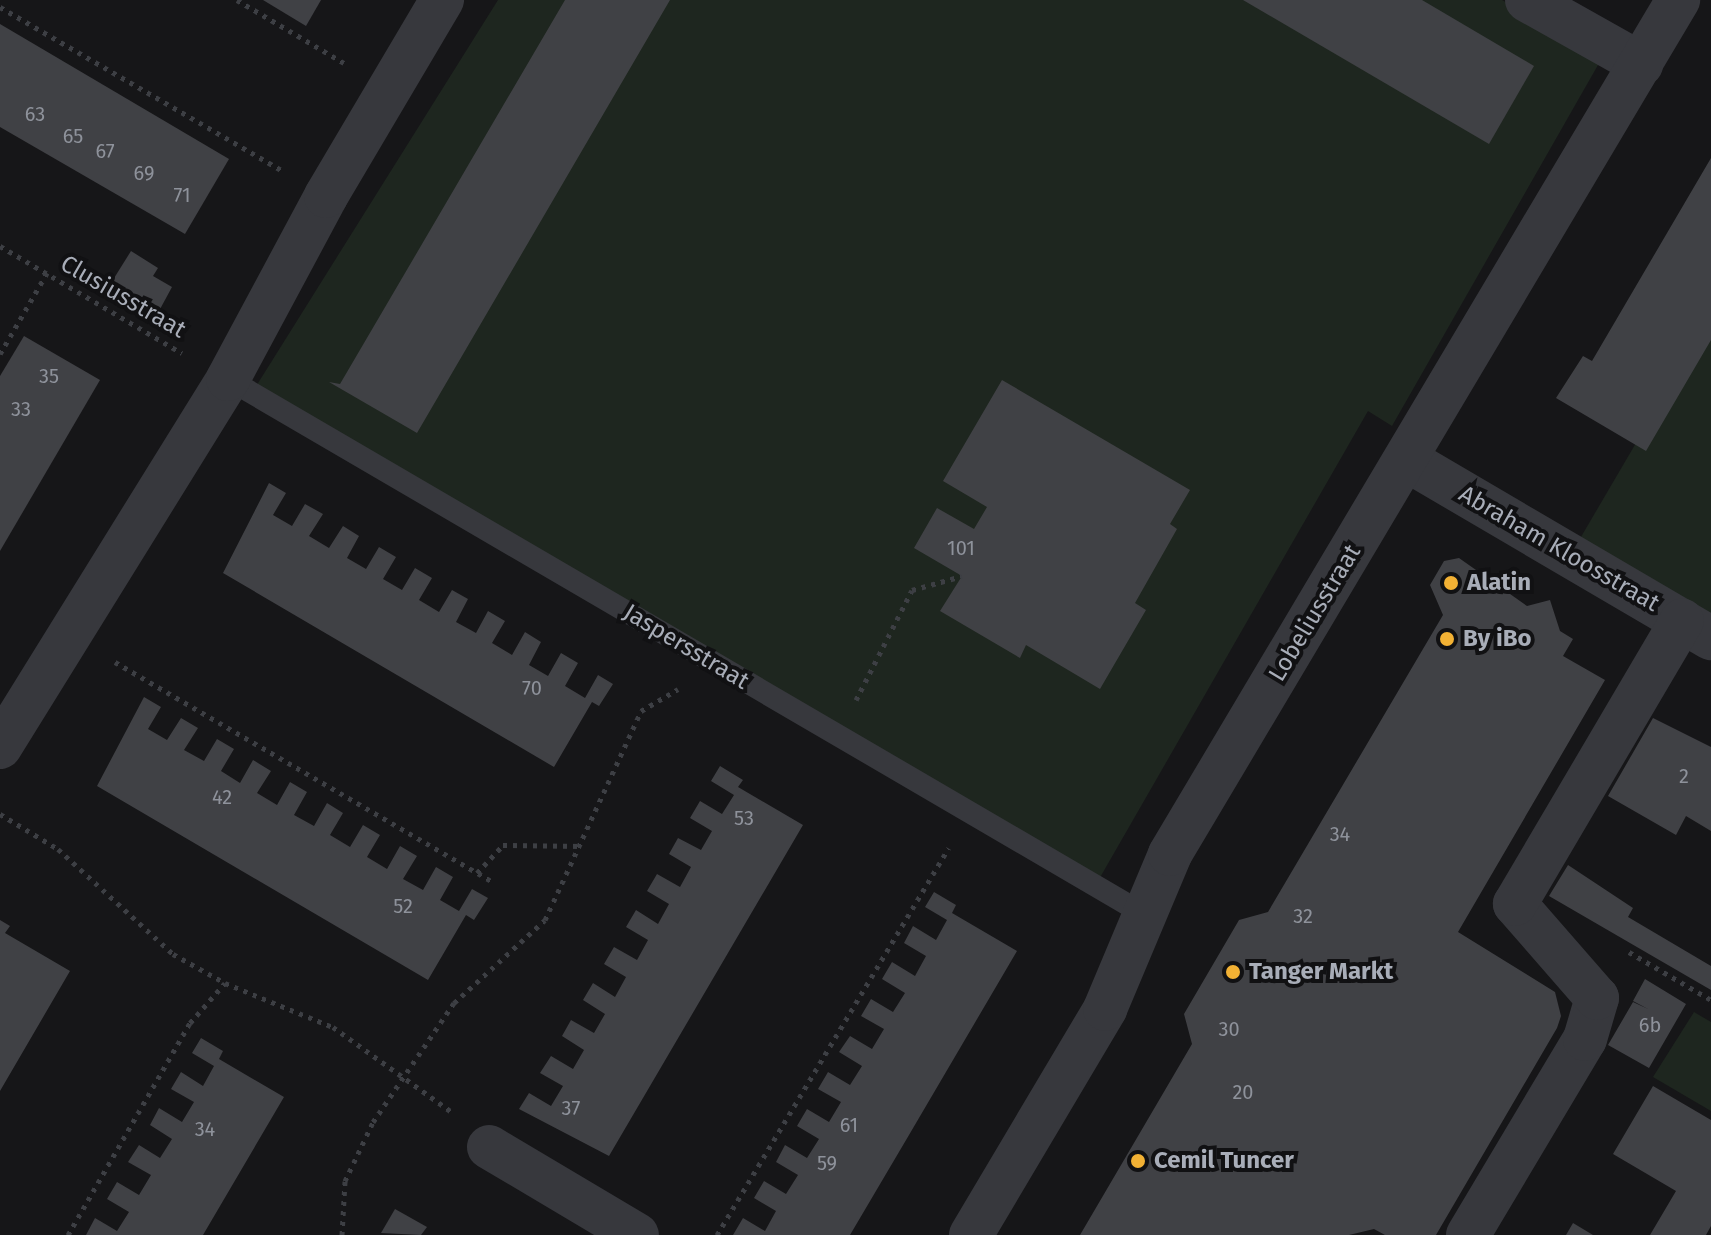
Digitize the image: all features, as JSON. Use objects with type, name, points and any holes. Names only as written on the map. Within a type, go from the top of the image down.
[{"type":"street","points":[[0,747],[67,634],[228,379],[326,196],[442,0]]},
{"type":"street","points":[[1527,0],[1641,64]]},
{"type":"street","name":"Lobeliusstraat","points":[[971,1235],[1105,1009],[1170,854],[1678,0]]},
{"type":"street","name":"Abraham Kloosstraat","points":[[1407,460],[1697,630]]},
{"type":"street","points":[[1468,1235],[1585,1039],[1597,998],[1515,904],[1697,630]]},
{"type":"street","points":[[489,1147],[637,1235]]},
{"type":"lane","name":"Jaspersstraat","points":[[228,379],[836,738],[1144,914]]},
{"type":"path","points":[[237,0],[389,90]]},
{"type":"path","points":[[0,7],[326,196]]},
{"type":"path","name":"Clusiusstraat","points":[[0,246],[228,379]]},
{"type":"path","points":[[0,354],[47,273]]},
{"type":"path","points":[[836,738],[912,590],[962,576]]},
{"type":"path","points":[[67,634],[494,883]]},
{"type":"path","points":[[342,1235],[345,1181],[373,1122],[454,1003],[545,920],[582,846],[641,711],[717,666]]},
{"type":"path","points":[[0,814],[58,849],[173,954],[225,983],[333,1027],[466,1122],[489,1147]]},
{"type":"path","points":[[717,1235],[969,814]]},
{"type":"path","points":[[477,873],[503,845],[582,846]]},
{"type":"path","points":[[68,1235],[190,1023],[225,983]]},
{"type":"shaded area","points":[[498,0],[1502,0],[1602,58],[1392,426],[1368,411],[1098,881],[253,391]]},
{"type":"shaded area","points":[[1711,315],[1711,618],[1578,542]]},
{"type":"shaded area","points":[[1694,1012],[1711,1022],[1711,1111],[1653,1077]]},
{"type":"building","points":[[263,0],[321,0],[306,26]]},
{"type":"building","points":[[565,0],[670,0],[417,433],[329,382],[340,384]]},
{"type":"building","points":[[1243,0],[1422,0],[1534,66],[1489,144]]},
{"type":"building","points":[[0,24],[229,159],[185,234],[0,127]]},
{"type":"building","points":[[1711,158],[1711,340],[1646,451],[1556,398],[1583,356],[1592,361]]},
{"type":"building","points":[[131,251],[158,268],[153,276],[172,287],[159,311],[111,283]]},
{"type":"building","points":[[24,336],[100,380],[0,551],[0,376]]},
{"type":"building","points":[[1002,380],[1190,490],[1170,524],[1177,529],[1135,603],[1146,610],[1100,689],[1026,645],[1020,658],[940,611],[962,576],[914,548],[937,508],[974,529],[987,507],[943,481]]},
{"type":"building","points":[[269,483],[286,493],[273,515],[292,526],[305,504],[323,514],[309,536],[329,548],[343,526],[359,536],[347,558],[366,569],[379,547],[396,557],[383,579],[402,590],[415,568],[432,578],[419,600],[439,612],[452,590],[468,599],[456,622],[476,633],[488,611],[505,621],[492,643],[512,655],[525,632],[541,642],[529,665],[548,676],[561,653],[578,663],[565,686],[585,698],[598,675],[613,684],[599,706],[592,702],[554,767],[223,573]]},
{"type":"building","points":[[1459,558],[1527,606],[1550,600],[1560,631],[1573,639],[1563,656],[1605,680],[1458,932],[1555,992],[1561,1016],[1557,1028],[1436,1235],[1385,1235],[1374,1229],[1349,1235],[1080,1235],[1192,1044],[1184,1014],[1239,920],[1268,912],[1443,615],[1430,585],[1444,561]]},
{"type":"building","points":[[144,697],[161,707],[148,729],[167,740],[181,718],[198,728],[184,750],[204,761],[217,739],[234,749],[221,771],[240,783],[253,760],[271,771],[257,793],[277,805],[290,782],[307,792],[294,815],[314,826],[327,803],[343,813],[330,835],[350,847],[363,825],[380,835],[367,857],[387,869],[400,846],[417,856],[403,879],[423,890],[436,867],[453,877],[440,900],[459,911],[472,889],[488,898],[474,920],[466,915],[428,980],[97,786]]},
{"type":"building","points":[[1653,718],[1711,747],[1711,831],[1686,816],[1676,835],[1608,796]]},
{"type":"building","points":[[720,766],[743,780],[738,787],[803,825],[609,1156],[519,1109],[529,1093],[551,1106],[563,1086],[540,1073],[551,1056],[573,1069],[584,1050],[562,1036],[571,1020],[594,1033],[605,1014],[583,1000],[593,983],[615,997],[626,977],[604,964],[614,947],[637,960],[648,940],[626,927],[636,910],[658,924],[669,904],[647,891],[657,874],[680,887],[691,867],[669,854],[678,838],[701,850],[712,831],[690,818],[700,801],[722,814],[734,795],[711,781]]},
{"type":"building","points":[[1568,865],[1633,908],[1628,917],[1711,966],[1711,990],[1549,896]]},
{"type":"building","points":[[934,892],[956,905],[952,913],[1017,951],[850,1235],[733,1235],[743,1218],[765,1231],[776,1211],[754,1198],[764,1181],[786,1194],[798,1175],[776,1162],[785,1145],[807,1158],[819,1139],[797,1126],[807,1109],[829,1122],[841,1102],[818,1089],[828,1072],[850,1085],[862,1066],[839,1052],[850,1036],[872,1049],[884,1029],[861,1016],[871,999],[893,1012],[905,993],[882,979],[892,962],[915,976],[926,956],[904,943],[913,926],[936,940],[947,920],[925,907]]},
{"type":"building","points":[[0,920],[10,926],[5,933],[70,971],[0,1091]]},
{"type":"building","points":[[1645,979],[1686,1004],[1649,1068],[1608,1045],[1633,1002],[1648,1009],[1633,1001]]},
{"type":"building","points":[[201,1038],[223,1051],[219,1059],[284,1097],[203,1235],[86,1235],[95,1218],[117,1231],[129,1212],[107,1199],[117,1182],[139,1195],[151,1175],[128,1162],[139,1145],[160,1158],[172,1139],[150,1125],[159,1108],[182,1122],[194,1102],[171,1089],[181,1072],[203,1086],[214,1066],[192,1053]]},
{"type":"building","points":[[1653,1086],[1711,1120],[1711,1226],[1706,1235],[1650,1235],[1676,1191],[1613,1154]]},
{"type":"building","points":[[395,1209],[427,1227],[421,1235],[381,1233]]},
{"type":"building","points":[[1573,1223],[1593,1235],[1566,1235]]},
{"type":"place","name":"Alatin","points":[[1451,583]]},
{"type":"place","name":"By iBo","points":[[1447,639]]},
{"type":"place","name":"Tanger Markt","points":[[1233,972]]},
{"type":"place","name":"Cemil Tuncer","points":[[1138,1161]]}]
